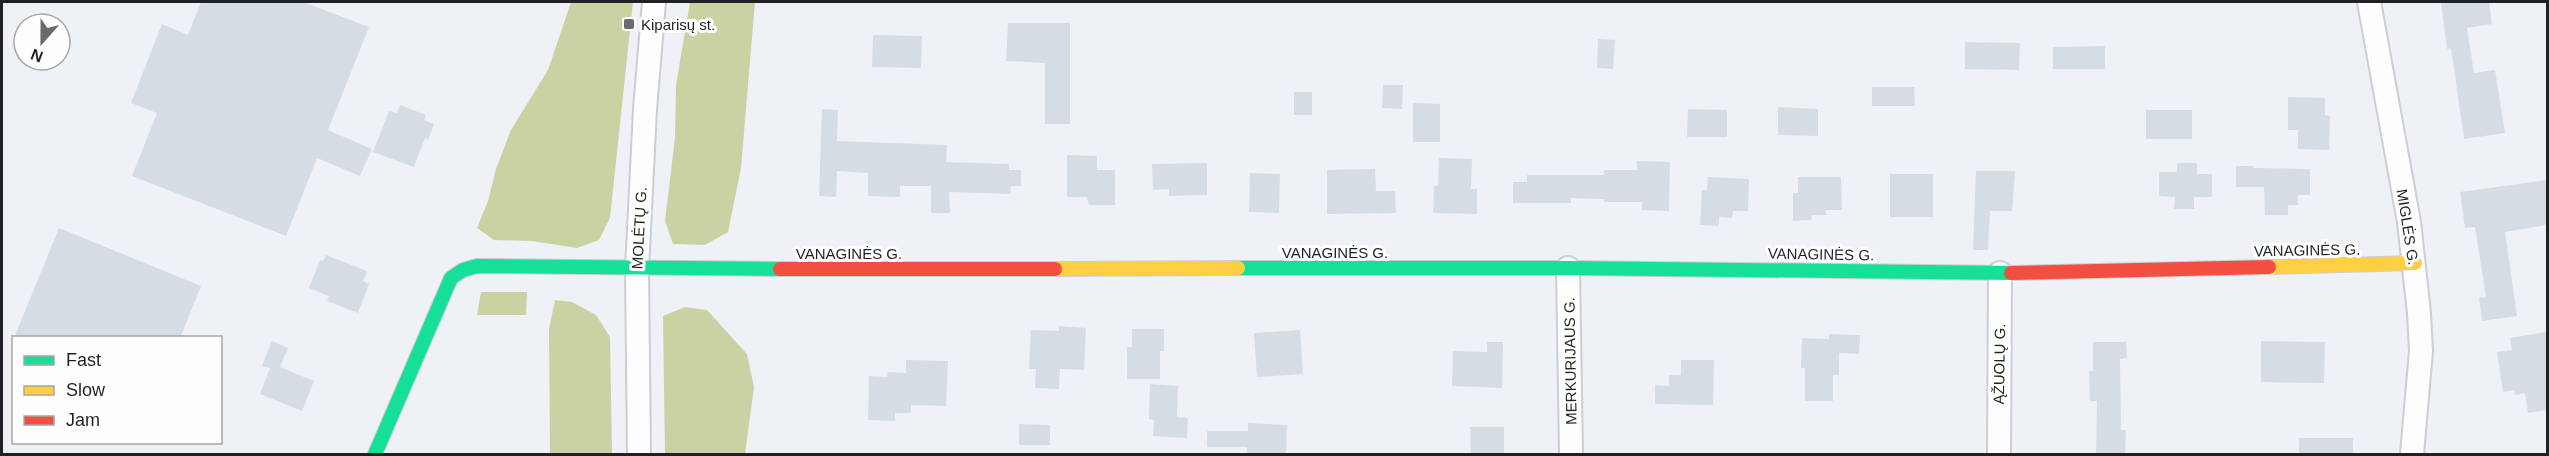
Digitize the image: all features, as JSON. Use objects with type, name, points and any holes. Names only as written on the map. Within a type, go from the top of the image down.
[{"type":"street","name":"MOLĖTŲ G.","points":[[639,454],[637,269],[645,109],[654,2]]},
{"type":"street","name":"MIGLĖS G.","points":[[2369,2],[2415,263],[2421,351],[2412,454]]},
{"type":"street","name":"VANAGINĖS G.","points":[[375,454],[452,278],[463,270],[477,266],[637,269],[1568,268],[2000,273],[2415,263]]},
{"type":"street","name":"MERKURIJAUS G.","points":[[1568,268],[1571,454]]},
{"type":"street","name":"ĄŽUOLŲ G.","points":[[1998,454],[2000,273]]},
{"type":"green space","points":[[571,2],[633,2],[610,218],[599,240],[577,248],[532,241],[494,240],[477,228],[488,201],[496,169],[511,130],[548,70]]},
{"type":"green space","points":[[690,2],[755,2],[741,168],[728,232],[705,245],[673,244],[665,221],[675,138],[676,85]]},
{"type":"green space","points":[[481,292],[527,292],[526,315],[477,315]]},
{"type":"green space","points":[[555,300],[572,302],[596,315],[610,337],[612,454],[550,454],[549,329]]},
{"type":"green space","points":[[685,307],[707,310],[747,354],[754,387],[745,454],[665,454],[663,316]]},
{"type":"building","points":[[201,2],[303,2],[369,27],[328,130],[372,149],[360,176],[317,158],[286,236],[132,176],[157,113],[131,103],[162,24],[188,35]]},
{"type":"building","points":[[2441,2],[2489,2],[2492,24],[2467,28],[2474,73],[2495,70],[2505,133],[2464,139],[2451,48],[2447,49]]},
{"type":"building","points":[[1008,23],[1070,23],[1070,124],[1045,124],[1045,63],[1006,61]]},
{"type":"building","points":[[873,35],[922,36],[921,68],[872,67]]},
{"type":"building","points":[[1598,39],[1615,40],[1613,69],[1597,68]]},
{"type":"building","points":[[1965,42],[2020,43],[2019,70],[1965,69]]},
{"type":"building","points":[[2105,46],[2105,69],[2053,69],[2053,47]]},
{"type":"building","points":[[1383,85],[1403,85],[1402,109],[1382,108]]},
{"type":"building","points":[[1872,87],[1914,87],[1915,106],[1872,106]]},
{"type":"building","points":[[1294,92],[1312,92],[1312,115],[1294,115]]},
{"type":"building","points":[[2288,97],[2325,98],[2325,115],[2330,116],[2329,150],[2298,149],[2298,130],[2288,130]]},
{"type":"building","points":[[1413,103],[1440,104],[1440,142],[1413,142]]},
{"type":"building","points":[[400,105],[426,115],[424,120],[434,124],[428,140],[425,138],[414,167],[373,152],[389,111],[397,113]]},
{"type":"building","points":[[1778,107],[1818,109],[1818,136],[1778,135]]},
{"type":"building","points":[[822,109],[838,110],[837,141],[947,145],[946,162],[1009,164],[1009,170],[1021,170],[1021,186],[1011,186],[1010,194],[949,192],[950,213],[931,213],[931,186],[900,186],[900,197],[868,196],[868,173],[837,171],[836,197],[819,196]]},
{"type":"building","points":[[1688,109],[1727,110],[1727,137],[1687,137]]},
{"type":"building","points":[[2146,110],[2192,110],[2192,139],[2146,139]]},
{"type":"building","points":[[1067,155],[1097,156],[1097,170],[1115,170],[1115,205],[1089,205],[1087,197],[1067,197]]},
{"type":"building","points":[[1439,158],[1472,159],[1471,189],[1477,189],[1477,214],[1433,213],[1434,186],[1438,186]]},
{"type":"building","points":[[1637,161],[1670,162],[1669,211],[1642,210],[1642,202],[1604,202],[1604,199],[1571,198],[1571,203],[1513,203],[1513,182],[1527,182],[1527,175],[1604,175],[1604,170],[1637,170]]},
{"type":"building","points":[[1207,163],[1207,195],[1169,196],[1169,189],[1153,190],[1152,164]]},
{"type":"building","points":[[2177,163],[2197,163],[2197,174],[2212,174],[2212,197],[2194,197],[2194,209],[2174,209],[2175,197],[2159,196],[2159,172],[2177,172]]},
{"type":"building","points":[[2236,166],[2310,169],[2310,195],[2298,195],[2298,205],[2288,205],[2288,215],[2265,215],[2264,187],[2236,187]]},
{"type":"building","points":[[1375,169],[1376,191],[1395,191],[1396,213],[1327,214],[1327,170]]},
{"type":"building","points":[[1976,171],[2015,171],[2012,211],[1990,211],[1988,250],[1973,250]]},
{"type":"building","points":[[1250,173],[1280,174],[1279,213],[1249,212]]},
{"type":"building","points":[[1890,174],[1933,174],[1933,217],[1890,217]]},
{"type":"building","points":[[1708,177],[1749,179],[1748,211],[1733,211],[1732,218],[1719,217],[1719,226],[1700,225],[1702,190],[1707,190]]},
{"type":"building","points":[[1798,177],[1841,177],[1842,210],[1826,210],[1826,215],[1812,215],[1811,220],[1793,221],[1793,193],[1798,193]]},
{"type":"building","points":[[2547,180],[2547,225],[2505,232],[2517,316],[2482,321],[2479,298],[2486,297],[2475,227],[2465,228],[2460,192]]},
{"type":"building","points":[[59,228],[201,286],[181,336],[15,336]]},
{"type":"building","points":[[326,255],[367,271],[363,281],[369,284],[358,313],[327,301],[329,296],[309,288],[320,260],[323,261]]},
{"type":"building","points":[[1059,326],[1086,328],[1084,370],[1060,369],[1059,389],[1035,388],[1036,369],[1029,369],[1031,330],[1059,331]]},
{"type":"building","points":[[1132,329],[1164,329],[1164,351],[1160,351],[1160,379],[1127,379],[1127,347],[1132,347]]},
{"type":"building","points":[[1300,330],[1303,374],[1257,377],[1254,333]]},
{"type":"building","points":[[2546,332],[2547,410],[2528,413],[2525,393],[2515,395],[2514,390],[2503,392],[2497,352],[2512,350],[2510,338]]},
{"type":"building","points":[[1829,334],[1860,335],[1859,354],[1839,353],[1839,375],[1833,375],[1833,401],[1805,401],[1805,368],[1801,368],[1802,338],[1829,339]]},
{"type":"building","points":[[272,341],[288,348],[280,367],[314,381],[302,411],[260,394],[270,368],[262,366]]},
{"type":"building","points":[[2261,341],[2325,342],[2324,383],[2261,382]]},
{"type":"building","points":[[1487,342],[1503,342],[1502,388],[1452,386],[1453,351],[1487,352]]},
{"type":"building","points":[[2093,342],[2126,342],[2127,358],[2120,359],[2121,430],[2126,430],[2125,454],[2096,454],[2097,401],[2090,401],[2089,371],[2093,371]]},
{"type":"building","points":[[906,360],[948,361],[946,406],[911,405],[911,413],[895,413],[895,421],[868,420],[869,376],[887,377],[888,372],[906,373]]},
{"type":"building","points":[[1681,360],[1714,360],[1713,405],[1655,404],[1655,385],[1669,386],[1669,375],[1681,375]]},
{"type":"building","points":[[1150,384],[1178,386],[1177,417],[1188,418],[1187,438],[1153,436],[1154,420],[1149,419]]},
{"type":"building","points":[[1248,423],[1287,425],[1286,454],[1247,454],[1247,447],[1207,447],[1207,431],[1248,431]]},
{"type":"building","points":[[1019,424],[1050,425],[1050,445],[1019,445]]},
{"type":"building","points":[[1470,427],[1504,427],[1504,454],[1471,454]]},
{"type":"building","points":[[2299,438],[2353,438],[2353,454],[2299,454]]},
{"type":"traffic: fast","points":[[375,454],[451,278],[463,270],[477,266],[780,269]]},
{"type":"traffic: fast","points":[[1238,268],[1568,268],[2011,273]]},
{"type":"traffic: slow","points":[[2269,267],[2415,263]]},
{"type":"traffic: slow","points":[[1055,269],[1238,268]]},
{"type":"traffic: jam","points":[[2011,273],[2269,267]]},
{"type":"traffic: jam","points":[[780,269],[1055,269]]},
{"type":"place","name":"Kiparisų st.","points":[[629,24]]}]
